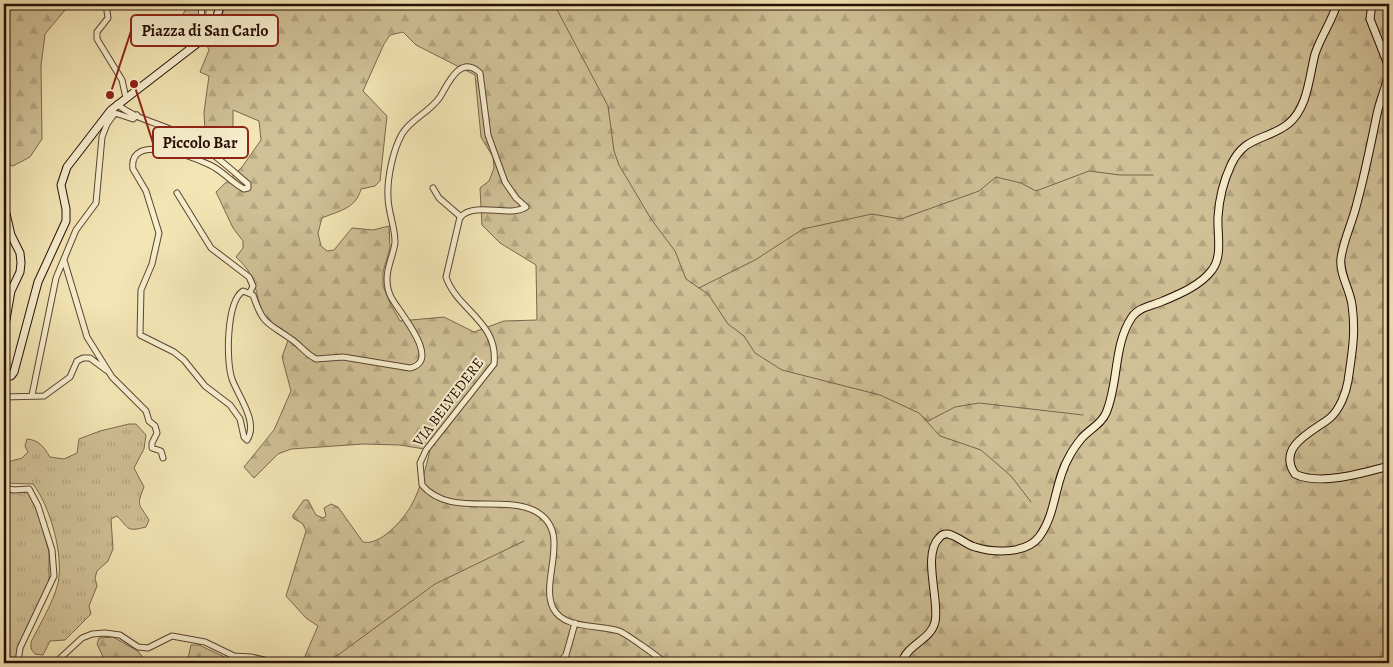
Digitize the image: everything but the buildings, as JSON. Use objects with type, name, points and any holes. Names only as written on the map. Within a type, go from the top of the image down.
[{"type":"street","points":[[106,4],[108,18],[97,32],[97,39],[122,80],[126,98]]},
{"type":"street","points":[[201,4],[203,39]]},
{"type":"street","points":[[4,376],[11,376],[14,372],[38,282],[66,221],[66,209],[61,191],[63,176],[77,152],[104,117],[117,104],[203,39],[212,25],[221,4]]},
{"type":"street","points":[[902,663],[911,649],[928,634],[935,622],[932,573],[934,548],[938,538],[945,534],[950,534],[978,548],[1018,549],[1032,544],[1040,536],[1054,506],[1060,476],[1067,459],[1081,439],[1100,423],[1107,412],[1121,340],[1131,318],[1140,309],[1163,301],[1198,284],[1212,270],[1218,256],[1218,216],[1230,167],[1239,150],[1247,143],[1279,130],[1294,118],[1305,97],[1316,52],[1336,4]]},
{"type":"street","points":[[1372,4],[1370,19],[1389,69],[1386,88],[1376,115],[1357,204],[1341,259],[1343,276],[1352,304],[1355,336],[1346,392],[1331,417],[1312,428],[1296,444],[1290,460],[1290,468],[1295,474],[1313,478],[1347,476],[1389,466]]},
{"type":"street","points":[[177,193],[212,248],[249,277],[253,286],[250,292],[258,312],[268,325],[292,340],[316,359],[343,357],[410,368],[419,365],[422,359],[421,349],[412,328],[391,297],[387,287],[387,277],[395,243],[388,196],[391,169],[403,132],[430,109],[440,96],[448,79],[456,72],[470,68],[476,70],[482,78],[488,135],[501,172],[516,198],[526,206],[517,211],[482,210],[461,216],[439,198],[433,188]]},
{"type":"street","points":[[117,104],[137,115],[178,132],[203,146],[248,184],[248,188],[244,189],[211,165],[158,150],[143,150],[137,153],[132,162],[133,169],[153,207],[159,233],[154,256],[141,290],[140,336],[174,352],[184,360],[205,386],[230,405],[240,419],[244,437],[247,440],[250,435],[248,416],[232,379],[228,333],[238,296],[243,291],[250,292]]},
{"type":"street","points":[[32,396],[51,297],[76,230],[96,202],[99,157],[107,124],[115,113],[133,119],[137,115]]},
{"type":"street","points":[[4,205],[11,235],[20,253],[21,263],[20,272],[11,291],[4,331]]},
{"type":"street","name":"VIA BELVEDERE","points":[[461,216],[449,257],[446,277],[487,330],[495,350],[494,364],[426,450],[420,463],[422,485],[438,497],[450,501],[514,504],[540,515],[550,528],[555,543],[550,600],[557,613],[575,623],[621,632],[665,663]]},
{"type":"street","points":[[64,260],[87,337],[109,372]]},
{"type":"street","points":[[4,398],[44,396],[70,377],[77,361],[83,358],[90,358],[109,372],[146,411],[149,422],[155,426],[158,433],[152,443],[152,448],[161,451],[163,458]]},
{"type":"street","points":[[4,488],[14,490],[29,489],[38,506],[52,550],[54,576],[20,648],[18,663]]},
{"type":"street","points":[[559,663],[566,655],[575,623]]},
{"type":"street","points":[[55,663],[82,638],[92,634],[105,633],[120,635],[138,647],[148,648],[172,636],[205,642],[234,656],[251,657],[277,663]]},
{"type":"green space","points":[[4,4],[67,4],[65,10],[45,34],[41,66],[42,139],[30,157],[13,166],[4,163],[4,145],[8,136],[4,119]]},
{"type":"green space","points":[[189,4],[207,4],[205,21],[189,25],[183,21],[183,14]]},
{"type":"green space","points":[[225,4],[1389,4],[1389,663],[302,663],[318,626],[306,618],[286,596],[306,531],[303,524],[293,518],[293,515],[304,500],[308,500],[316,515],[323,518],[326,516],[324,508],[331,504],[338,507],[363,542],[376,540],[390,531],[411,506],[422,479],[430,450],[400,445],[363,444],[291,449],[278,454],[254,478],[244,467],[274,430],[291,391],[282,357],[290,335],[273,325],[265,316],[253,279],[236,257],[243,248],[243,241],[233,228],[216,192],[242,167],[261,140],[259,121],[233,110],[233,129],[215,136],[205,132],[204,112],[209,76],[200,72],[209,50],[205,41],[220,22]],"holes":[[[403,32],[416,45],[475,75],[481,137],[493,157],[494,168],[489,181],[480,188],[482,225],[500,243],[536,265],[537,320],[504,321],[474,332],[444,317],[400,321],[383,286],[383,272],[390,248],[389,226],[373,230],[352,228],[334,250],[327,251],[321,246],[318,233],[322,218],[351,205],[359,196],[361,189],[375,186],[380,181],[387,116],[363,91],[384,44],[390,35]]]},
{"type":"green space","points":[[136,424],[146,435],[144,449],[134,468],[144,487],[139,502],[149,520],[146,527],[131,529],[117,516],[111,519],[113,549],[108,561],[97,571],[95,578],[97,586],[89,606],[91,614],[65,640],[50,641],[43,655],[35,654],[31,649],[31,642],[50,606],[58,583],[59,559],[57,545],[50,518],[39,493],[33,484],[4,483],[4,463],[22,458],[28,452],[25,446],[27,439],[41,445],[50,457],[64,459],[77,453],[79,439],[100,431]]},
{"type":"green space","points":[[28,492],[33,495],[49,552],[49,583],[21,641],[19,663],[4,663],[4,493]]},
{"type":"green space","points":[[113,637],[138,651],[147,663],[106,663],[97,644],[99,638]]},
{"type":"green space","points":[[191,645],[199,645],[231,660],[259,663],[187,663]]},
{"type":"waterway","points":[[554,4],[608,106],[614,151],[619,165],[651,219],[675,251],[686,279],[708,294],[728,324],[744,336],[755,353],[782,370],[880,395],[919,413],[940,436],[981,450],[1011,476],[1031,502]]},
{"type":"waterway","points":[[699,288],[755,260],[803,229],[872,214],[901,219],[979,191],[996,177],[1021,183],[1036,191],[1089,171],[1120,175],[1153,175]]},
{"type":"waterway","points":[[923,417],[928,421],[955,407],[979,403],[1083,415]]},
{"type":"waterway","points":[[327,663],[435,584],[524,541]]},
{"type":"place","name":"Piccolo Bar","points":[[134,84]]},
{"type":"place","name":"Piazza di San Carlo","points":[[110,95]]}]
